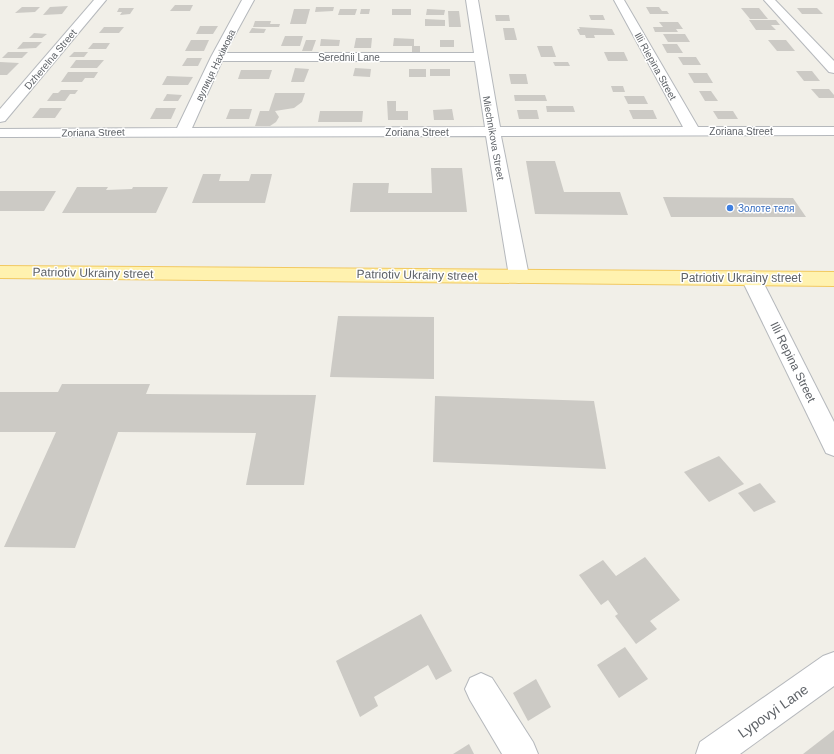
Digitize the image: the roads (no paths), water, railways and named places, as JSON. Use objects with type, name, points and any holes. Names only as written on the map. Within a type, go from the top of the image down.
[{"type":"main road","name":"Patriotiv Ukrainy street","points":[[0,272],[834,279]]},
{"type":"street","name":"Dzherelna Street","points":[[0,118],[100,0]]},
{"type":"street","name":"вулиця Нахімова","points":[[183,131],[217,57],[248,0]]},
{"type":"street","name":"Miechnikova Street","points":[[472,0],[480,57],[519,276]]},
{"type":"street","name":"Illi Riepina Street","points":[[619,0],[693,131]]},
{"type":"street","points":[[769,0],[834,69]]},
{"type":"street","name":"Serednii Lane","points":[[217,57],[480,57]]},
{"type":"street","name":"Zoriana Street","points":[[0,133],[183,131],[834,131]]},
{"type":"street","name":"Illi Repina Street","points":[[751,278],[834,446]]},
{"type":"street","name":"Lypovyi Lane","points":[[712,754],[834,667]]},
{"type":"street","points":[[481,689],[521,754]]},
{"type":"place","name":"Золоте теля","points":[[730,208]]}]
